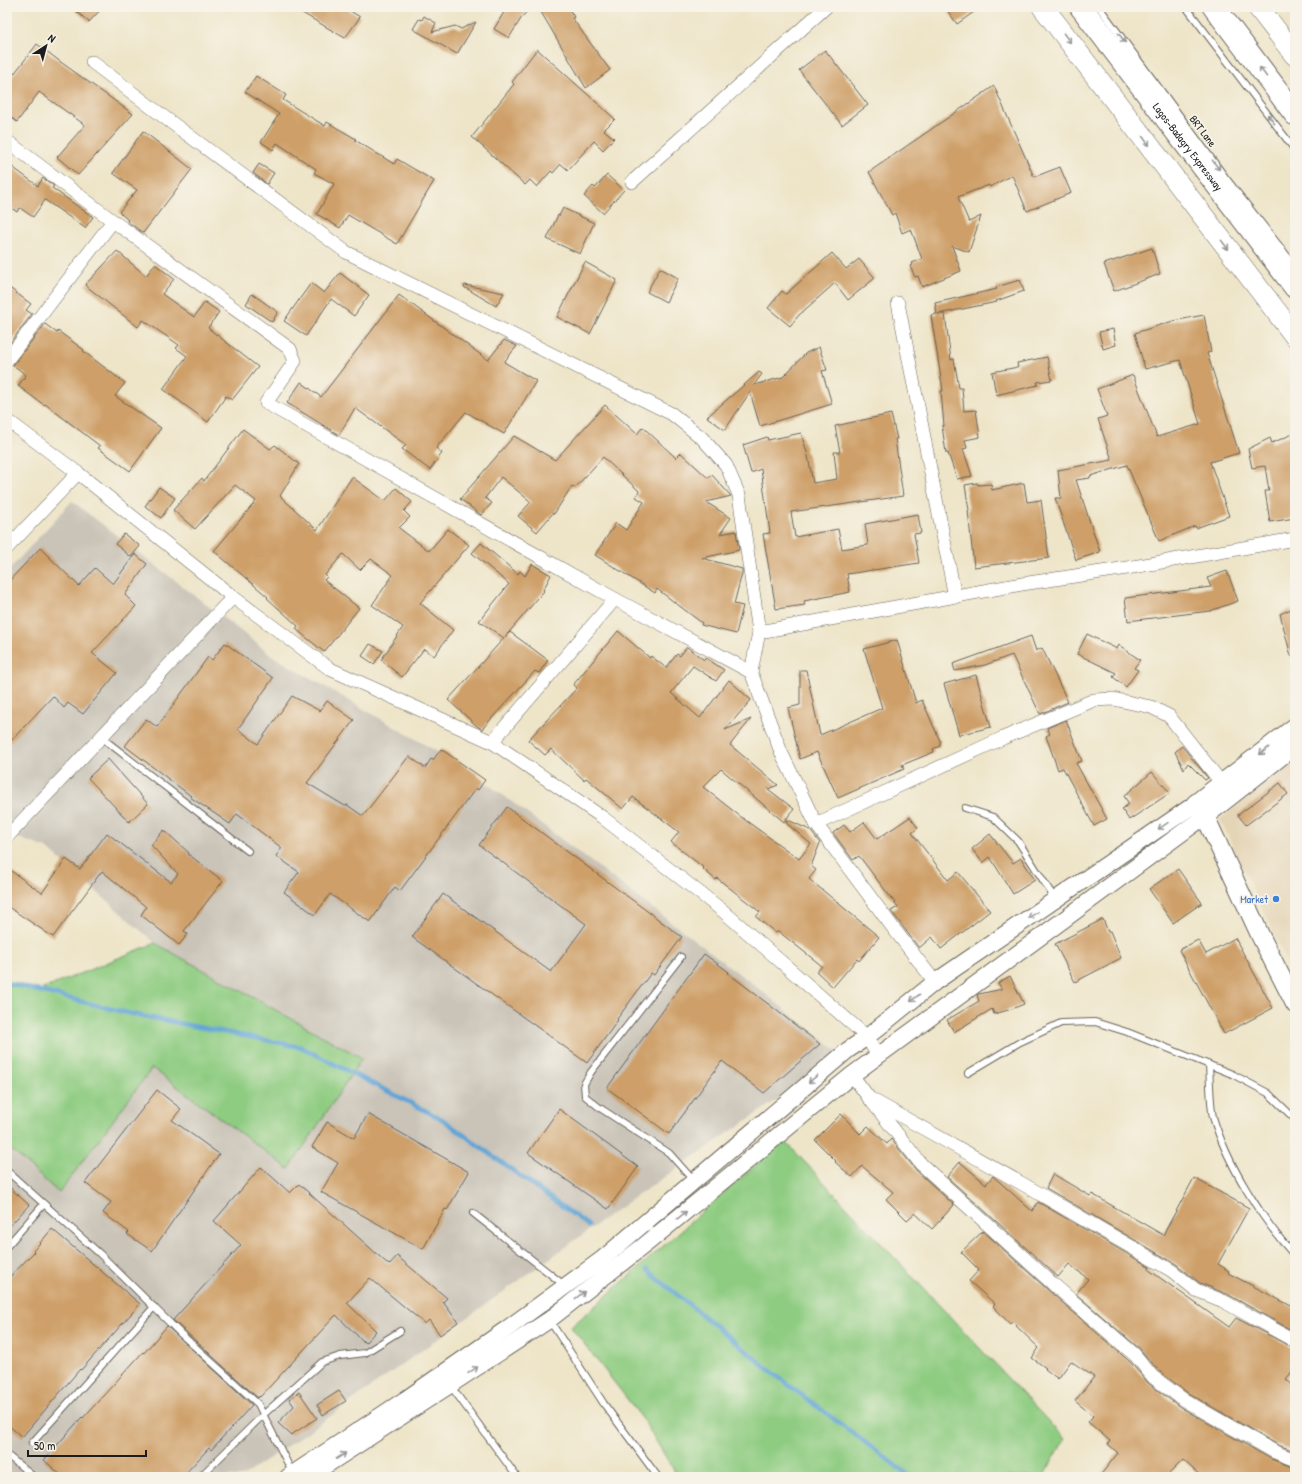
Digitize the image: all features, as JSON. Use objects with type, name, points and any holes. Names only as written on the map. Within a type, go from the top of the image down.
[{"type":"highway","name":"Lagos-Badagry Expressway","points":[[1081,7],[1295,287]]},
{"type":"highway","points":[[1214,7],[1295,114]]},
{"type":"main road","points":[[1043,7],[1295,336]]},
{"type":"main road","points":[[1258,7],[1295,55]]},
{"type":"main road","points":[[1295,727],[1226,789],[1200,810],[1295,1004]]},
{"type":"main road","points":[[1226,789],[1295,745]]},
{"type":"street","points":[[632,182],[826,7]]},
{"type":"street","points":[[92,62],[346,252],[672,414],[702,438],[726,464],[739,496],[759,632],[751,672],[781,752],[816,824],[894,929],[936,982]]},
{"type":"street","points":[[7,141],[113,221],[290,348],[295,361],[266,403],[615,599],[751,672]]},
{"type":"street","points":[[7,360],[113,221]]},
{"type":"street","points":[[898,303],[955,597]]},
{"type":"street","points":[[7,420],[78,473],[233,597],[330,669],[492,742],[602,817],[723,911],[867,1037],[878,1056]]},
{"type":"street","points":[[7,548],[78,473]]},
{"type":"street","points":[[759,632],[1022,584],[1121,569],[1295,539]]},
{"type":"street","points":[[7,837],[233,597]]},
{"type":"street","points":[[492,742],[615,599]]},
{"type":"street","points":[[816,824],[1003,738],[1094,700],[1113,699],[1151,706],[1169,716],[1226,789]]},
{"type":"street","points":[[296,1476],[508,1328],[601,1260],[848,1050],[867,1037],[936,982],[1098,871],[1200,810]]},
{"type":"street","points":[[296,1476],[450,1385],[549,1320],[652,1239],[852,1075],[1109,885],[1200,810]]},
{"type":"street","points":[[1098,871],[1109,885]]},
{"type":"street","points":[[954,969],[965,991]]},
{"type":"street","points":[[852,1075],[868,1098],[921,1164],[1053,1284],[1135,1355],[1154,1377],[1184,1400],[1275,1452],[1295,1460]]},
{"type":"street","points":[[868,1098],[1135,1249],[1172,1271],[1196,1290],[1223,1301],[1295,1341]]},
{"type":"lane","name":"BRT Lane","points":[[1099,7],[1225,177],[1295,266]]},
{"type":"lane","points":[[1186,7],[1295,150]]},
{"type":"lane","points":[[101,737],[248,851]]},
{"type":"lane","points":[[965,808],[993,817],[1018,841],[1056,900]]},
{"type":"lane","points":[[681,957],[591,1072],[584,1084],[585,1096],[600,1108],[669,1153],[694,1181]]},
{"type":"lane","points":[[968,1073],[1020,1042],[1061,1023],[1095,1022],[1127,1032],[1232,1074],[1268,1093],[1295,1119]]},
{"type":"lane","points":[[1209,1065],[1213,1115],[1228,1154],[1257,1206],[1295,1256]]},
{"type":"lane","points":[[7,1172],[100,1254],[154,1307],[258,1404],[296,1476]]},
{"type":"lane","points":[[7,1246],[44,1204]]},
{"type":"lane","points":[[473,1213],[565,1286]]},
{"type":"lane","points":[[32,1443],[154,1307]]},
{"type":"lane","points":[[549,1320],[604,1404],[658,1477]]},
{"type":"lane","points":[[200,1477],[263,1415],[322,1362],[340,1356],[365,1353],[400,1331]]},
{"type":"lane","points":[[450,1385],[517,1477]]},
{"type":"lane","points":[[7,1455],[34,1477]]},
{"type":"shaded area","points":[[72,501],[274,657],[443,755],[496,790],[750,982],[842,1055],[628,1202],[325,1420],[242,1477],[7,1477],[7,1146],[59,1192],[152,1068],[289,1169],[362,1058],[155,943],[47,848],[7,834],[7,572]]},
{"type":"shaded area","name":"Market","points":[[1295,763],[1295,979],[1220,819]]},
{"type":"green space","points":[[155,943],[362,1058],[289,1169],[152,1068],[59,1193],[7,1146],[7,985],[38,991]]},
{"type":"green space","points":[[784,1140],[1065,1439],[1043,1477],[678,1477],[642,1418],[571,1327]]},
{"type":"building","points":[[71,7],[103,7],[89,22]]},
{"type":"building","points":[[292,7],[344,7],[360,17],[345,38]]},
{"type":"building","points":[[507,7],[531,7],[522,17],[509,38],[494,29]]},
{"type":"building","points":[[538,7],[568,7],[574,17],[572,18],[610,70],[586,88]]},
{"type":"building","points":[[945,7],[981,7],[957,24]]},
{"type":"building","points":[[424,16],[436,23],[432,32],[455,26],[461,29],[476,22],[457,54],[413,29],[419,19],[422,20]]},
{"type":"building","points":[[37,44],[133,114],[78,175],[57,157],[85,125],[39,92],[17,122],[7,114],[7,83]]},
{"type":"building","points":[[537,49],[615,119],[604,130],[614,138],[603,150],[594,141],[568,170],[561,164],[553,173],[551,171],[537,187],[530,180],[525,185],[472,137],[514,84],[512,82]]},
{"type":"building","points":[[825,50],[868,105],[842,125],[799,70]]},
{"type":"building","points":[[256,76],[286,95],[283,100],[325,126],[327,122],[394,164],[397,159],[434,181],[397,244],[348,215],[340,228],[317,214],[334,184],[314,173],[316,169],[277,143],[273,150],[261,142],[279,114],[245,92]]},
{"type":"building","points":[[994,86],[1034,177],[1060,167],[1071,193],[1027,211],[1012,175],[990,187],[989,185],[958,197],[969,222],[981,216],[969,252],[952,246],[961,271],[922,287],[918,276],[915,277],[910,266],[913,265],[912,263],[922,259],[911,229],[902,233],[895,213],[892,215],[869,172]]},
{"type":"building","points":[[143,131],[192,169],[143,233],[127,221],[128,220],[119,212],[137,190],[113,173]]},
{"type":"building","points":[[7,163],[38,186],[43,178],[54,186],[52,188],[93,217],[85,228],[45,200],[33,217],[20,208],[17,212],[7,205]]},
{"type":"building","points":[[259,164],[274,173],[267,184],[253,173]]},
{"type":"building","points":[[607,175],[624,190],[603,213],[584,196],[593,186],[595,188]]},
{"type":"building","points":[[563,208],[594,223],[580,254],[547,239],[558,215],[559,216]]},
{"type":"building","points":[[1152,248],[1160,274],[1114,291],[1104,264]]},
{"type":"building","points":[[117,251],[146,276],[155,264],[174,279],[162,294],[194,317],[205,302],[219,312],[208,328],[258,367],[232,400],[226,396],[208,422],[163,389],[187,356],[176,348],[179,345],[143,320],[138,327],[85,285]]},
{"type":"building","points":[[832,253],[846,269],[859,259],[875,278],[848,300],[835,283],[799,315],[790,326],[768,308],[782,291],[786,294]]},
{"type":"building","points":[[585,262],[617,280],[590,334],[557,317]]},
{"type":"building","points":[[660,268],[678,278],[666,302],[647,292]]},
{"type":"building","points":[[340,273],[369,295],[354,316],[331,299],[306,336],[284,321],[311,283],[324,293]]},
{"type":"building","points":[[1020,280],[1024,291],[996,301],[997,302],[938,314],[945,314],[951,360],[954,359],[959,388],[962,388],[964,411],[976,410],[980,437],[965,440],[967,448],[963,449],[972,476],[957,479],[948,453],[946,453],[942,426],[944,426],[941,391],[943,391],[931,315],[937,314],[935,303],[997,289],[996,287]]},
{"type":"building","points":[[465,285],[504,293],[496,306],[464,287]]},
{"type":"building","points":[[7,286],[31,304],[26,310],[32,314],[7,347]]},
{"type":"building","points":[[252,294],[278,312],[272,322],[246,304]]},
{"type":"building","points":[[399,295],[488,360],[504,340],[517,346],[504,362],[536,381],[504,434],[466,412],[436,448],[442,453],[430,470],[402,449],[406,445],[355,408],[339,435],[287,403],[301,382],[321,397]]},
{"type":"building","points":[[1204,315],[1211,352],[1207,353],[1239,453],[1210,462],[1229,516],[1196,528],[1195,526],[1159,541],[1127,465],[1090,476],[1090,478],[1076,480],[1100,552],[1076,560],[1055,498],[1061,498],[1058,470],[1112,460],[1098,419],[1107,416],[1097,389],[1133,375],[1157,437],[1200,424],[1180,360],[1145,369],[1135,333],[1173,321]]},
{"type":"building","points":[[45,324],[57,333],[58,331],[84,350],[83,351],[125,383],[115,396],[161,428],[130,471],[98,448],[100,446],[45,404],[44,405],[18,386],[26,375],[13,365]]},
{"type":"building","points":[[1113,329],[1116,345],[1103,349],[1099,332]]},
{"type":"building","points":[[819,347],[827,370],[822,371],[832,404],[760,426],[750,392],[725,430],[707,417],[759,372],[762,374],[754,385],[783,377],[806,353]]},
{"type":"building","points":[[1047,357],[1052,380],[1037,382],[1038,385],[996,395],[992,372],[1018,367],[1017,363]]},
{"type":"building","points":[[605,405],[637,434],[643,427],[676,458],[681,453],[708,478],[712,475],[731,496],[706,502],[731,518],[720,534],[736,531],[739,550],[702,558],[742,569],[734,604],[743,606],[736,634],[701,625],[702,623],[657,589],[655,593],[595,555],[616,523],[626,530],[644,502],[636,497],[639,491],[603,457],[575,488],[572,486],[554,514],[553,513],[537,532],[518,516],[531,502],[501,477],[485,498],[492,503],[481,515],[460,499],[514,436],[555,460]]},
{"type":"building","points":[[891,414],[897,439],[895,439],[903,496],[791,512],[795,537],[838,529],[842,549],[868,545],[865,524],[918,514],[921,533],[914,534],[919,563],[847,574],[850,592],[804,601],[805,605],[776,609],[763,534],[770,533],[761,469],[751,473],[743,445],[767,437],[768,440],[801,433],[808,456],[813,483],[837,479],[834,452],[840,452],[835,426]]},
{"type":"building","points":[[243,429],[270,449],[275,445],[299,464],[280,496],[317,530],[352,477],[385,501],[396,488],[412,502],[404,511],[410,517],[399,528],[429,551],[448,529],[469,545],[420,603],[453,630],[434,656],[424,649],[402,677],[381,660],[403,627],[372,605],[393,575],[371,559],[360,570],[343,554],[325,575],[327,577],[324,580],[359,608],[324,652],[296,629],[298,626],[267,598],[268,597],[214,551],[256,501],[235,485],[195,529],[173,510],[202,478],[204,481]]},
{"type":"building","points":[[1295,433],[1295,518],[1270,522],[1265,491],[1269,491],[1265,466],[1252,468],[1248,449],[1270,438],[1272,443]]},
{"type":"building","points":[[977,483],[978,485],[991,484],[992,490],[1024,483],[1027,502],[1041,500],[1049,558],[974,567],[969,510],[965,485]]},
{"type":"building","points":[[159,487],[175,498],[161,518],[145,506]]},
{"type":"building","points":[[124,534],[140,546],[131,557],[115,544]]},
{"type":"building","points":[[481,543],[518,574],[520,571],[525,576],[532,564],[551,575],[543,590],[544,591],[505,637],[510,632],[548,660],[539,673],[535,671],[482,729],[448,700],[504,638],[479,621],[509,584],[472,553]]},
{"type":"building","points":[[40,548],[79,586],[95,568],[113,584],[135,554],[147,564],[125,595],[136,606],[92,653],[117,673],[83,714],[68,703],[64,708],[53,696],[7,745],[7,583]]},
{"type":"building","points":[[1227,571],[1238,601],[1210,611],[1128,621],[1125,598],[1211,587],[1207,578]]},
{"type":"building","points":[[1291,609],[1295,619],[1295,656],[1291,656],[1280,614]]},
{"type":"building","points":[[618,631],[650,658],[651,656],[666,668],[677,654],[680,656],[687,647],[704,660],[706,658],[724,670],[716,681],[693,666],[671,693],[700,718],[729,680],[751,700],[725,730],[751,719],[730,745],[778,785],[768,789],[794,809],[784,822],[721,769],[703,787],[799,859],[811,844],[786,823],[788,820],[810,830],[820,843],[811,866],[816,870],[809,879],[879,937],[859,961],[857,959],[833,987],[817,972],[822,966],[778,931],[776,933],[756,917],[760,912],[717,878],[716,880],[703,869],[704,868],[671,842],[679,832],[633,797],[623,809],[586,778],[584,780],[551,749],[545,755],[528,740],[577,688],[573,685]]},
{"type":"building","points":[[1087,634],[1117,649],[1119,645],[1140,660],[1134,668],[1138,670],[1126,687],[1113,677],[1116,673],[1077,654]]},
{"type":"building","points":[[1031,636],[1036,651],[1042,648],[1068,702],[1040,714],[1012,655],[985,665],[955,671],[953,664]]},
{"type":"building","points":[[897,640],[916,703],[922,700],[940,741],[940,746],[933,749],[934,752],[902,765],[904,769],[838,798],[817,752],[800,759],[788,708],[800,705],[800,670],[806,670],[820,735],[882,708],[864,649]]},
{"type":"building","points":[[225,643],[273,678],[238,729],[258,744],[292,696],[320,711],[327,701],[354,720],[307,783],[345,806],[347,805],[363,816],[409,756],[425,768],[431,759],[433,760],[441,749],[485,780],[478,790],[476,788],[400,891],[395,887],[370,922],[330,894],[315,915],[284,892],[299,872],[276,856],[282,848],[237,814],[230,824],[190,797],[191,796],[125,746],[146,719],[157,727],[208,657],[212,660]]},
{"type":"building","points":[[370,644],[383,651],[374,664],[362,656]]},
{"type":"building","points":[[976,675],[991,727],[959,735],[944,684]]},
{"type":"building","points":[[1066,720],[1082,761],[1076,763],[1107,819],[1094,826],[1063,768],[1058,770],[1046,736],[1050,734],[1047,728]]},
{"type":"building","points":[[1182,746],[1208,778],[1205,780],[1188,763],[1184,769],[1175,752]]},
{"type":"building","points":[[108,759],[148,804],[129,822],[88,778]]},
{"type":"building","points":[[1152,772],[1170,793],[1129,820],[1122,809],[1129,804],[1124,796]]},
{"type":"building","points":[[1280,783],[1288,794],[1246,825],[1238,815]]},
{"type":"building","points":[[507,807],[682,937],[654,975],[651,973],[587,1063],[412,937],[443,894],[551,972],[586,924],[479,845]]},
{"type":"building","points":[[910,817],[918,828],[912,833],[948,880],[958,872],[990,911],[941,949],[932,937],[919,948],[891,911],[898,907],[859,856],[853,860],[833,833],[844,825],[850,832],[864,822],[877,839]]},
{"type":"building","points":[[164,830],[189,853],[188,854],[223,881],[184,931],[188,934],[179,945],[141,915],[146,907],[102,871],[53,937],[7,906],[7,868],[42,893],[66,859],[80,869],[107,833],[171,882],[178,874],[151,845]]},
{"type":"building","points":[[990,834],[1013,863],[1021,858],[1035,880],[1013,894],[990,857],[983,863],[972,849]]},
{"type":"building","points":[[1178,869],[1202,903],[1173,923],[1149,889]]},
{"type":"building","points":[[1103,919],[1108,932],[1110,931],[1121,958],[1075,982],[1055,944]]},
{"type":"building","points":[[1235,938],[1273,1008],[1224,1034],[1179,950],[1198,940],[1206,954]]},
{"type":"building","points":[[704,954],[820,1044],[764,1093],[722,1061],[669,1134],[607,1088]]},
{"type":"building","points":[[1010,976],[1024,1004],[994,1014],[992,1009],[954,1032],[947,1020],[979,1001],[977,995],[1002,989],[998,983]]},
{"type":"building","points":[[157,1090],[181,1109],[172,1120],[219,1154],[152,1251],[127,1234],[129,1232],[103,1213],[111,1202],[85,1183]]},
{"type":"building","points":[[559,1109],[638,1167],[608,1209],[528,1153]]},
{"type":"building","points":[[368,1114],[469,1172],[447,1210],[445,1209],[423,1249],[321,1192],[338,1163],[312,1147],[327,1122],[354,1138]]},
{"type":"building","points":[[841,1114],[860,1134],[868,1126],[887,1144],[891,1139],[916,1170],[954,1205],[932,1229],[915,1213],[907,1220],[886,1199],[893,1192],[862,1166],[852,1177],[835,1162],[836,1161],[815,1140]]},
{"type":"building","points":[[960,1162],[986,1184],[993,1176],[1032,1211],[1038,1202],[1150,1267],[1149,1270],[1229,1327],[1236,1318],[1295,1349],[1295,1368],[1286,1379],[1295,1387],[1295,1451],[1278,1445],[1188,1393],[1159,1371],[1140,1349],[1076,1294],[1088,1279],[1069,1264],[1058,1277],[947,1177]]},
{"type":"building","points":[[261,1167],[290,1193],[299,1184],[389,1265],[397,1256],[447,1298],[443,1302],[458,1322],[440,1335],[429,1320],[425,1324],[370,1278],[347,1303],[376,1331],[365,1343],[336,1315],[258,1398],[173,1320],[241,1245],[214,1221]]},
{"type":"building","points":[[1053,1174],[1090,1196],[1092,1194],[1163,1235],[1194,1178],[1249,1208],[1218,1264],[1229,1271],[1228,1273],[1295,1308],[1295,1332],[1227,1294],[1200,1283],[1176,1264],[1046,1188]]},
{"type":"building","points":[[7,1185],[29,1205],[7,1229]]},
{"type":"building","points":[[52,1229],[140,1304],[81,1370],[80,1369],[22,1437],[7,1424],[7,1280],[34,1252],[33,1251]]},
{"type":"building","points":[[983,1231],[1129,1361],[1148,1383],[1180,1407],[1271,1459],[1295,1468],[1295,1477],[1202,1477],[1183,1460],[1166,1477],[1099,1477],[1118,1453],[1108,1444],[1110,1441],[1088,1422],[1093,1416],[1075,1401],[1094,1377],[1071,1361],[1058,1379],[1032,1358],[1039,1348],[1012,1322],[1010,1324],[993,1306],[995,1304],[969,1281],[979,1270],[961,1252]]},
{"type":"building","points":[[167,1326],[252,1405],[211,1450],[209,1448],[182,1477],[63,1477],[44,1460],[82,1417],[83,1418],[143,1352],[144,1353]]},
{"type":"building","points":[[339,1391],[346,1401],[323,1415],[317,1405]]},
{"type":"building","points":[[299,1392],[317,1418],[291,1435],[278,1423],[294,1406],[289,1399]]},
{"type":"waterway","points":[[7,983],[132,1014],[301,1047],[442,1119],[589,1226]]},
{"type":"waterway","points":[[647,1270],[778,1377],[911,1477]]},
{"type":"place","name":"Market","points":[[1276,899]]}]
